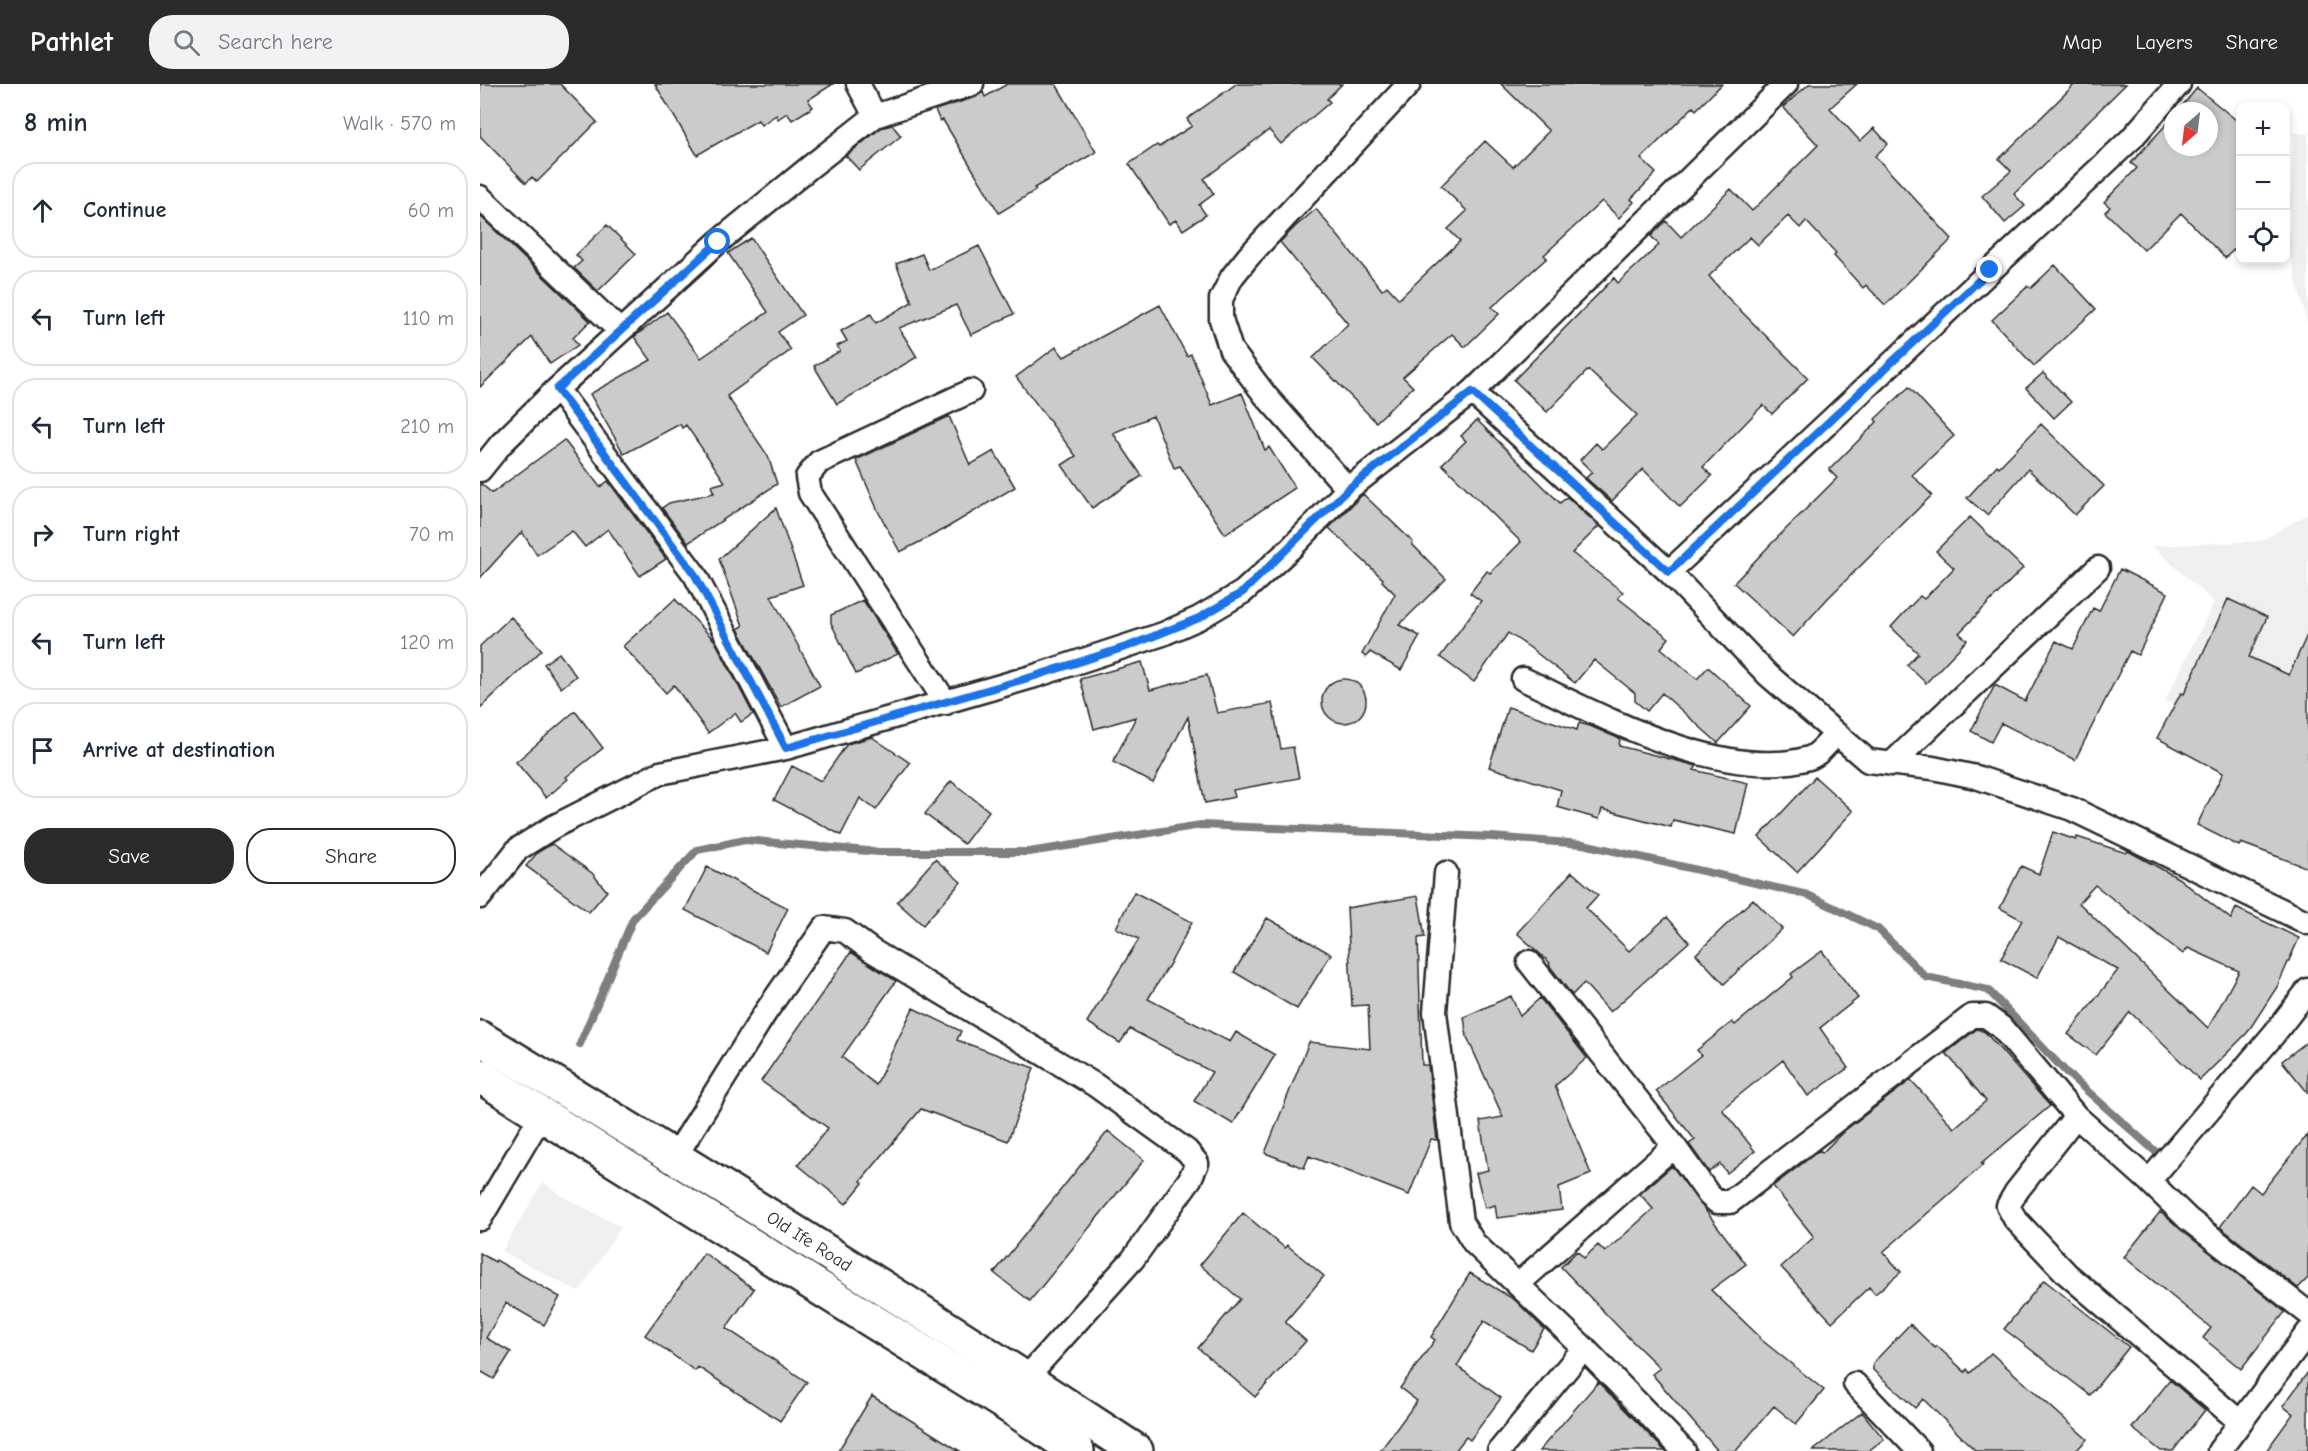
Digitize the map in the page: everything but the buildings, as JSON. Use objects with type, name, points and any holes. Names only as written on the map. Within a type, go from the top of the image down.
[{"type":"main road","name":"Old Ife Road","points":[[480,1038],[1026,1378],[1136,1451]]},
{"type":"main road","name":"Old Ife Road","points":[[480,1076],[1077,1451]]},
{"type":"street","points":[[858,84],[875,116]]},
{"type":"street","points":[[480,470],[501,444],[557,389],[718,242],[875,116],[972,84]]},
{"type":"street","points":[[1348,489],[1265,395],[1231,350],[1221,319],[1221,299],[1232,277],[1248,257],[1409,84]]},
{"type":"street","points":[[480,897],[518,849],[553,827],[660,773],[786,748],[946,703],[1129,646],[1199,618],[1243,592],[1348,489],[1472,392],[1786,84]]},
{"type":"street","points":[[1669,572],[2131,139],[2179,84]]},
{"type":"street","points":[[480,197],[620,331]]},
{"type":"street","points":[[557,389],[695,575],[786,748]]},
{"type":"street","points":[[946,703],[810,493],[807,477],[819,462],[971,391]]},
{"type":"street","points":[[1472,392],[1669,572],[1768,675],[1868,761],[1933,768],[1976,777],[2072,809],[2308,923]]},
{"type":"street","points":[[1890,764],[2098,568]]},
{"type":"street","points":[[1523,679],[1649,738],[1743,763],[1785,762],[1812,758],[1836,734]]},
{"type":"street","points":[[1446,873],[1436,1012],[1461,1222],[1474,1243],[1584,1348],[1684,1451]]},
{"type":"street","points":[[675,1158],[765,1013],[807,949],[824,928],[845,931],[871,950],[1095,1085],[1188,1151],[1197,1163],[1190,1179],[1133,1258],[1026,1378]]},
{"type":"street","points":[[1528,962],[1674,1146],[1709,1195],[1717,1202],[1730,1202],[1972,1016],[1986,1016],[2001,1028],[2076,1116],[2188,1219],[2308,1313]]},
{"type":"street","points":[[2149,1181],[2274,1034],[2308,990]]},
{"type":"street","points":[[480,1220],[542,1114]]},
{"type":"street","points":[[2076,1116],[2016,1192],[2008,1206],[2015,1219],[2067,1274],[2240,1422]]},
{"type":"street","points":[[1518,1284],[1674,1146]]},
{"type":"street","points":[[2219,1451],[2308,1332]]},
{"type":"street","points":[[1499,1451],[1584,1348]]},
{"type":"street","points":[[1855,1384],[1920,1451]]},
{"type":"shaded area","points":[[2294,132],[2308,134],[2308,325],[2290,256]]},
{"type":"shaded area","points":[[2308,514],[2308,763],[2165,701],[2214,602],[2152,546],[2261,541]]},
{"type":"shaded area","points":[[543,1182],[562,1196],[621,1227],[579,1292],[502,1251]]},
{"type":"waterway","points":[[580,1044],[633,919],[697,850],[745,840],[879,852],[1029,852],[1201,825],[1492,837],[1583,844],[1808,895],[1878,929],[1926,977],[1988,990],[2067,1073],[2165,1160]]},
{"type":"route","points":[[718,242],[557,389],[695,575],[786,748],[1035,676],[1129,646],[1199,618],[1243,592],[1291,548],[1348,489],[1472,392],[1669,572],[1990,270]]}]
